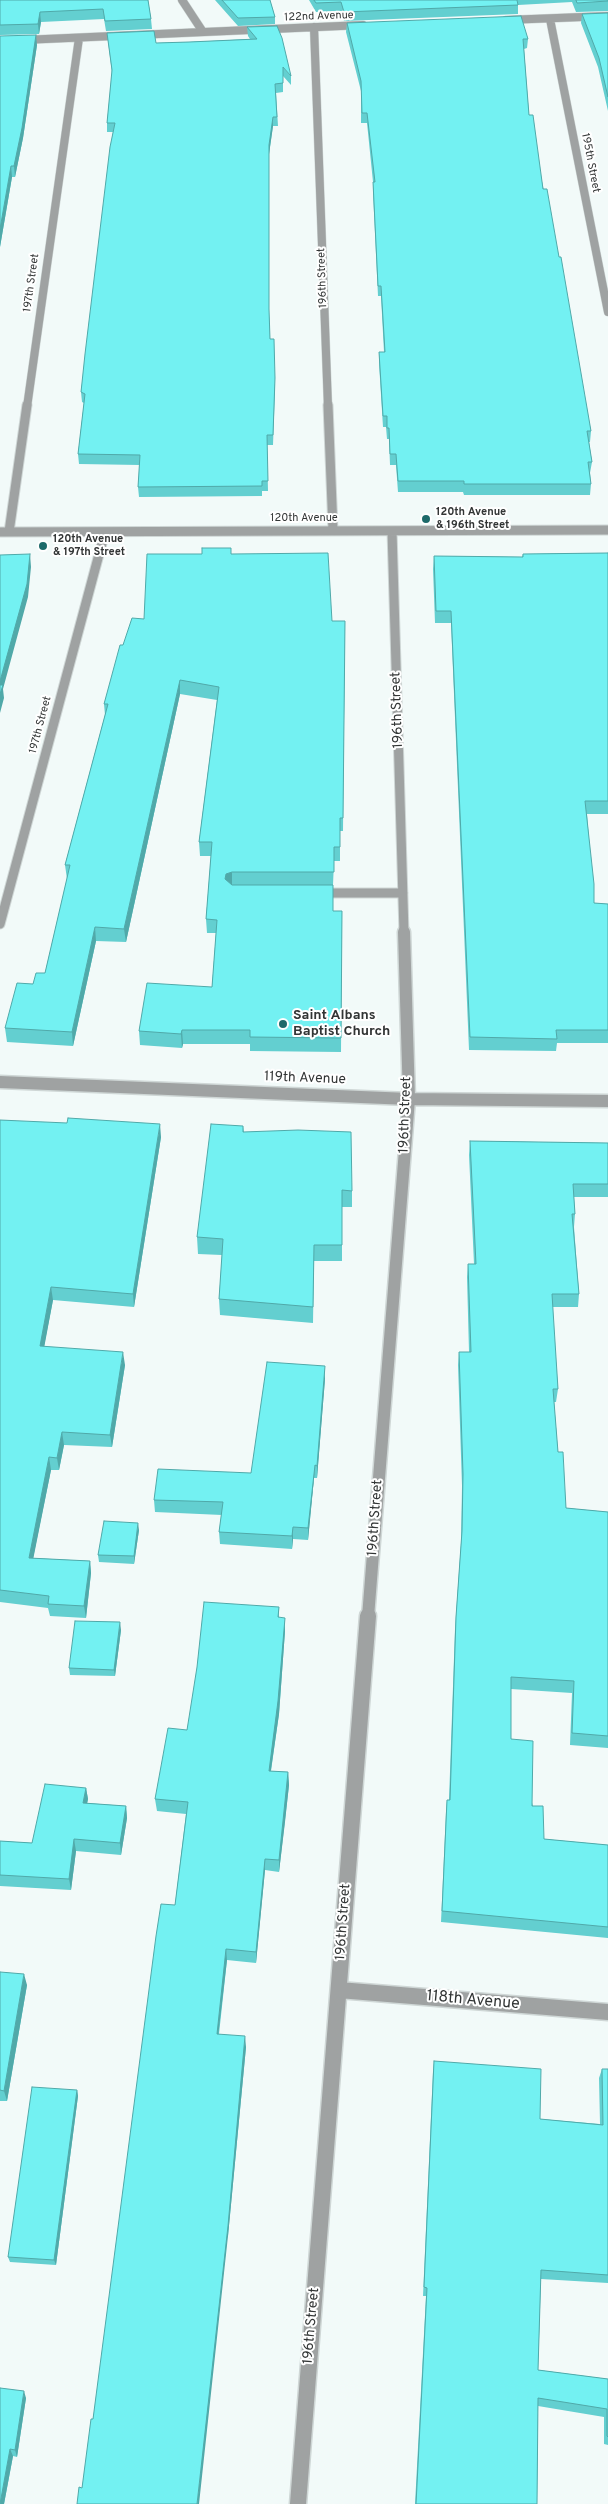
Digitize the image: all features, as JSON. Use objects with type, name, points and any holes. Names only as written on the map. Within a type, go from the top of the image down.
[{"type":"street","points":[[182,0],[203,32]]},
{"type":"street","points":[[501,20],[608,16]]},
{"type":"street","name":"195th Street","points":[[550,18],[608,312]]},
{"type":"street","name":"122nd Avenue","points":[[0,41],[373,25]]},
{"type":"street","name":"196th Street","points":[[314,27],[334,530]]},
{"type":"street","name":"197th Street","points":[[5,532],[79,38]]},
{"type":"street","name":"120th Avenue","points":[[5,532],[608,530]]},
{"type":"street","name":"196th Street","points":[[298,2504],[409,1098],[392,531]]},
{"type":"street","name":"197th Street","points":[[0,924],[105,532]]},
{"type":"street","points":[[308,892],[403,893]]},
{"type":"street","name":"119th Avenue","points":[[0,1082],[409,1098],[608,1101]]},
{"type":"street","name":"118th Avenue","points":[[339,1990],[608,2012]]},
{"type":"building","points":[[0,0],[148,0],[151,19],[105,21],[103,9],[40,12],[38,24],[0,25]]},
{"type":"building","points":[[222,0],[270,0],[275,17],[238,18]]},
{"type":"building","points":[[314,0],[517,0],[518,5],[344,12],[341,2],[316,3]]},
{"type":"building","points":[[576,0],[608,0],[608,1],[577,3]]},
{"type":"building","points":[[608,13],[608,97],[599,58],[582,14]]},
{"type":"building","points":[[521,16],[528,39],[523,39],[529,115],[533,115],[543,189],[547,189],[559,257],[561,257],[591,431],[587,431],[592,462],[588,462],[591,484],[464,484],[464,481],[398,481],[396,454],[390,454],[387,416],[383,416],[379,352],[385,352],[381,286],[378,286],[373,182],[375,182],[367,113],[362,113],[361,81],[347,23]]},
{"type":"building","points":[[277,26],[282,38],[291,76],[283,67],[283,83],[275,84],[277,117],[273,117],[269,145],[269,309],[270,339],[274,339],[275,378],[273,435],[267,435],[268,481],[262,481],[262,486],[138,487],[140,455],[78,454],[85,394],[81,392],[85,354],[110,147],[115,123],[107,123],[112,70],[107,33],[154,31],[156,43],[189,42],[257,39],[247,27]]},
{"type":"building","points":[[36,35],[22,128],[14,166],[11,166],[0,229],[0,36]]},
{"type":"building","points":[[202,548],[231,548],[231,554],[328,553],[332,621],[345,621],[343,818],[340,818],[340,847],[334,847],[334,872],[232,872],[226,874],[225,879],[232,885],[333,885],[333,911],[342,911],[341,1038],[250,1037],[250,1030],[182,1030],[181,1034],[139,1031],[147,983],[212,987],[217,920],[206,919],[212,842],[199,842],[219,687],[180,680],[124,929],[95,927],[72,1032],[5,1028],[17,983],[33,984],[36,973],[45,973],[70,865],[65,865],[108,704],[104,704],[120,645],[123,645],[132,618],[144,619],[147,554],[202,554]]},
{"type":"building","points":[[608,553],[608,801],[585,801],[594,884],[594,903],[608,904],[608,1030],[556,1030],[557,1039],[470,1037],[451,611],[436,611],[434,556],[523,557],[523,554]]},
{"type":"building","points":[[30,554],[27,584],[0,681],[0,555]]},
{"type":"building","points":[[68,1118],[160,1124],[133,1294],[51,1287],[40,1346],[123,1352],[110,1435],[62,1432],[57,1458],[49,1457],[29,1558],[90,1561],[84,1606],[48,1604],[49,1596],[0,1590],[0,1120],[67,1123]]},
{"type":"building","points":[[211,1124],[243,1126],[243,1132],[298,1130],[351,1132],[352,1191],[342,1190],[342,1245],[314,1245],[313,1307],[219,1299],[223,1239],[197,1237]]},
{"type":"building","points":[[470,1141],[608,1143],[608,1184],[573,1184],[575,1214],[572,1214],[579,1294],[552,1294],[558,1389],[553,1389],[558,1452],[563,1452],[566,1508],[608,1512],[608,1736],[572,1733],[574,1681],[511,1677],[511,1739],[533,1741],[532,1806],[543,1806],[544,1839],[608,1845],[608,1927],[442,1911],[447,1800],[450,1800],[456,1617],[462,1531],[463,1474],[459,1352],[471,1352],[468,1264],[476,1264]]},
{"type":"building","points":[[267,1362],[325,1366],[317,1466],[315,1465],[308,1528],[293,1527],[292,1536],[219,1532],[223,1502],[154,1500],[158,1469],[251,1473]]},
{"type":"building","points":[[104,1521],[138,1523],[134,1556],[98,1555]]},
{"type":"building","points":[[204,1602],[279,1607],[278,1617],[285,1618],[278,1701],[269,1771],[288,1772],[279,1860],[265,1859],[256,1952],[226,1949],[217,2034],[245,2036],[228,2226],[197,2504],[77,2504],[79,2487],[82,2488],[91,2419],[93,2419],[161,1904],[175,1905],[188,1802],[155,1799],[168,1728],[187,1730],[197,1667]]},
{"type":"building","points":[[75,1621],[120,1622],[114,1670],[69,1668]]},
{"type":"building","points":[[45,1784],[86,1788],[83,1803],[126,1806],[120,1843],[74,1839],[69,1879],[0,1875],[0,1841],[32,1843]]},
{"type":"building","points":[[0,1972],[24,1974],[4,2091],[0,2090]]},
{"type":"building","points":[[434,2061],[541,2069],[540,2119],[603,2125],[602,2069],[608,2069],[608,2275],[541,2270],[538,2370],[608,2379],[608,2437],[607,2409],[538,2398],[537,2504],[416,2504],[427,2288],[424,2287]]},
{"type":"building","points":[[32,2087],[77,2090],[54,2260],[8,2257]]},
{"type":"building","points":[[0,2388],[24,2391],[15,2450],[10,2449],[0,2504]]},
{"type":"place","name":"120th Avenue & 196th Street","points":[[426,519]]},
{"type":"place","name":"120th Avenue & 197th Street","points":[[43,546]]},
{"type":"place","name":"Saint Albans Baptist Church","points":[[283,1024]]}]
